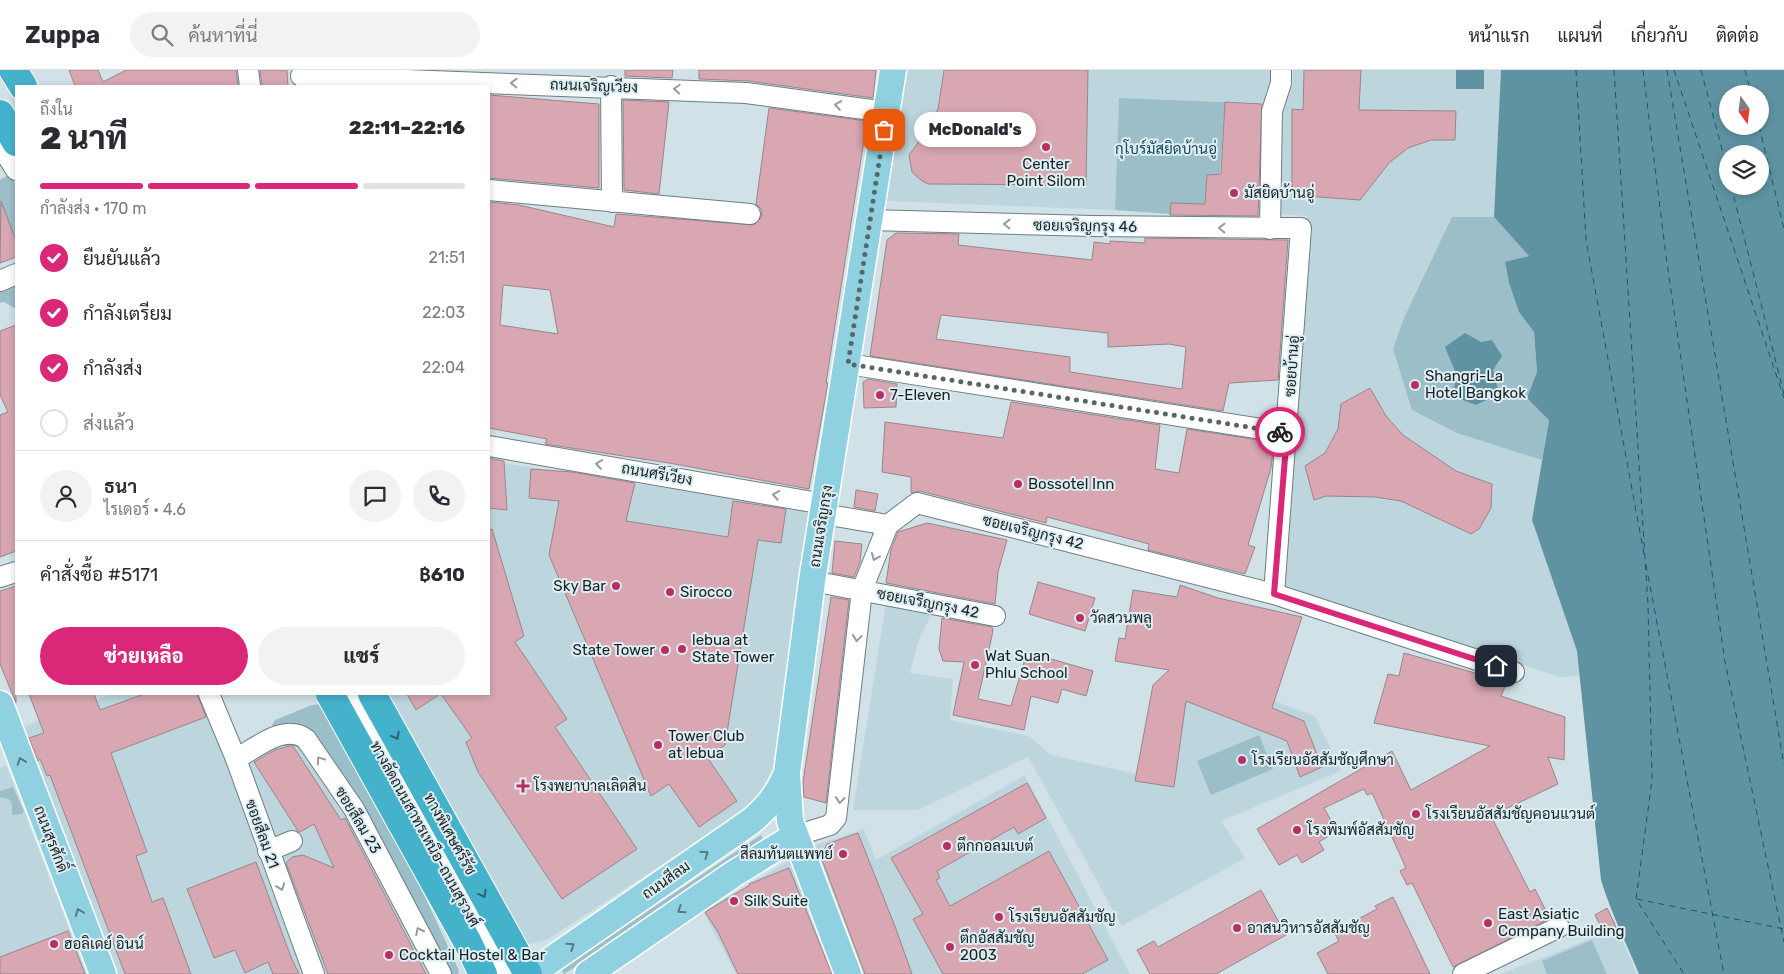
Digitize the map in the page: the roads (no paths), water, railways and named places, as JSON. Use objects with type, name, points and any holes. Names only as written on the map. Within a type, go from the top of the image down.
[{"type":"highway","points":[[13,70],[22,85]]},
{"type":"highway","points":[[0,114],[15,140]]},
{"type":"highway","points":[[331,695],[483,974]]},
{"type":"highway","name":"ทางพิเศษศรีรัช","points":[[373,695],[529,974]]},
{"type":"main road","name":"ถนนเจริญกรุง","points":[[848,974],[784,818],[787,773],[812,581],[848,364],[893,70]]},
{"type":"main road","name":"ถนนสุรศักดิ์","points":[[0,704],[103,974]]},
{"type":"main road","name":"ถนนสีลม","points":[[529,974],[750,822],[784,818]]},
{"type":"main road","points":[[588,974],[735,873],[784,818]]},
{"type":"street","points":[[30,85],[33,70]]},
{"type":"street","points":[[248,70],[250,85]]},
{"type":"street","points":[[1270,229],[1272,111],[1281,83],[1281,70]]},
{"type":"street","name":"ถนนเจริญเวียง","points":[[301,77],[610,86],[746,93],[886,112]]},
{"type":"street","points":[[610,86],[612,202]]},
{"type":"street","points":[[0,145],[15,168]]},
{"type":"street","points":[[490,190],[750,214]]},
{"type":"street","name":"ซอยเจริญกรุง 46","points":[[869,220],[1270,229],[1301,228]]},
{"type":"street","name":"ซอยบ้านอู่","points":[[1274,594],[1301,228]]},
{"type":"street","points":[[0,281],[15,274]]},
{"type":"street","points":[[848,364],[1287,433]]},
{"type":"street","name":"ถนนศรีเวียง","points":[[490,446],[823,509],[888,525]]},
{"type":"street","name":"ซอยเจริญกรุง 42","points":[[784,818],[811,833],[830,825],[838,812],[862,590],[888,525],[914,504],[920,503],[1274,594],[1514,672]]},
{"type":"street","points":[[0,577],[15,572]]},
{"type":"street","name":"ซอยเจรืญกรุง 42","points":[[812,581],[995,616]]},
{"type":"street","name":"ซอยสีลม 21","points":[[209,695],[236,759],[268,851],[310,948],[314,974]]},
{"type":"street","name":"ทางลัดถนนสาทรเหนือ-ถนนสุรวงศ์","points":[[325,695],[463,946],[473,974]]},
{"type":"street","name":"ทางลัดถนนสาทรเหนือ-ถนนสุรวงศ์","points":[[347,695],[503,974]]},
{"type":"street","name":"ซอยสีลม 23","points":[[236,759],[277,736],[298,733],[306,739],[349,812],[401,909],[441,974]]},
{"type":"street","points":[[408,844],[424,833]]},
{"type":"street","points":[[268,851],[292,840]]},
{"type":"street","points":[[1464,974],[1559,926]]},
{"type":"place","name":"McDonald's","points":[[884,130]]},
{"type":"place","name":"Center Point Silom","points":[[1046,147]]},
{"type":"place","name":"มัสยิดบ้านอู่","points":[[1234,193]]},
{"type":"place","name":"Shangri-La Hotel Bangkok","points":[[1415,385]]},
{"type":"place","name":"7-Eleven","points":[[880,395]]},
{"type":"place","name":"Bossotel Inn","points":[[1018,484]]},
{"type":"place","name":"Sky Bar","points":[[616,586]]},
{"type":"place","name":"Sirocco","points":[[670,592]]},
{"type":"place","name":"วัดสวนพลู","points":[[1080,618]]},
{"type":"place","name":"lebua at State Tower","points":[[682,649]]},
{"type":"place","name":"State Tower","points":[[665,650]]},
{"type":"place","name":"Wat Suan Phlu School","points":[[975,665]]},
{"type":"place","name":"Tower Club at lebua","points":[[658,745]]},
{"type":"place","name":"โรงเรียนอัสสัมชัญศึกษา","points":[[1242,760]]},
{"type":"place","name":"โรงพยาบาลเลิดสิน","points":[[523,786]]},
{"type":"place","name":"โรงเรียนอัสสัมชัญคอนแวนต์","points":[[1416,814]]},
{"type":"place","name":"โรงพิมพ์อัสสัมชัญ","points":[[1297,830]]},
{"type":"place","name":"ตึกกอลมเบต์","points":[[947,846]]},
{"type":"place","name":"สีลมทันตแพทย์","points":[[843,854]]},
{"type":"place","name":"Silk Suite","points":[[734,901]]},
{"type":"place","name":"โรงเรียนอัสสัมชัญ","points":[[999,917]]},
{"type":"place","name":"East Asiatic Company Building","points":[[1488,923]]},
{"type":"place","name":"อาสนวิหารอัสสัมชัญ","points":[[1237,928]]},
{"type":"place","name":"ฮอลิเดย์ อินน์","points":[[54,944]]},
{"type":"place","name":"ตึกอัสสัมชัญ 2003","points":[[950,947]]},
{"type":"place","name":"Cocktail Hostel & Bar","points":[[389,955]]},
{"type":"park label","name":"กุโบร์มัสยิดบ้านอู่","points":[[1166,149]]}]
